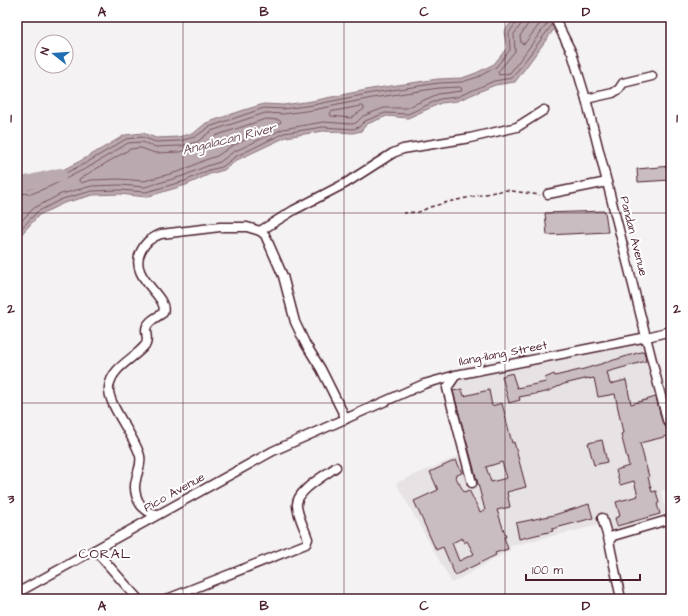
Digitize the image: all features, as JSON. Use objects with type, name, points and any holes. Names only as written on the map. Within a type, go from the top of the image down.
[{"type":"street","name":"Pandan Avenue","points":[[554,17],[572,53],[586,99],[667,420],[671,425]]},
{"type":"street","points":[[586,99],[613,93],[619,89],[623,83],[652,76]]},
{"type":"street","points":[[260,231],[294,210],[346,184],[392,153],[403,148],[470,138],[517,127],[544,110]]},
{"type":"street","points":[[548,194],[608,182]]},
{"type":"street","points":[[157,514],[148,512],[144,509],[136,496],[136,480],[140,465],[140,455],[132,437],[112,402],[109,393],[115,373],[146,344],[146,331],[148,324],[164,311],[164,308],[156,295],[138,270],[137,262],[139,254],[143,245],[152,237],[161,234],[220,227],[247,227],[260,231],[265,235],[283,276],[295,322],[346,419]]},
{"type":"street","name":"Ilang-ilang Street","points":[[346,419],[424,384],[456,375],[671,331]]},
{"type":"street","points":[[456,375],[447,388],[472,483]]},
{"type":"street","name":"Pico Avenue","points":[[17,593],[273,451],[346,419]]},
{"type":"street","points":[[168,599],[306,544],[308,539],[297,506],[298,498],[305,490],[336,467]]},
{"type":"street","points":[[602,518],[609,541],[621,599]]},
{"type":"street","points":[[609,541],[613,536],[671,519]]},
{"type":"street","points":[[95,550],[138,599]]},
{"type":"path","points":[[403,213],[419,212],[430,207],[452,201],[505,190],[540,195],[548,194]]},
{"type":"shaded area","points":[[645,342],[671,442],[671,488],[661,491],[666,513],[615,531],[604,524],[510,546],[510,550],[452,583],[396,483],[459,456],[443,384]]},
{"type":"water","points":[[515,17],[563,17],[515,82],[495,85],[457,101],[441,103],[408,118],[387,116],[367,124],[361,131],[353,133],[323,131],[286,137],[237,160],[224,170],[210,174],[186,185],[146,197],[120,194],[93,195],[64,203],[39,215],[17,239],[17,184],[29,185],[47,178],[84,159],[125,135],[143,133],[156,138],[178,137],[194,133],[206,123],[264,104],[283,105],[312,101],[371,89],[438,79],[462,78],[494,64],[507,48],[504,32]]},
{"type":"building","points":[[671,166],[671,180],[638,182],[637,169]]},
{"type":"building","points":[[605,211],[608,232],[547,235],[545,213]]},
{"type":"building","points":[[644,351],[646,361],[607,372],[610,384],[626,380],[631,404],[656,397],[662,421],[666,427],[668,436],[640,443],[652,492],[656,491],[659,503],[657,504],[660,514],[617,526],[615,518],[620,516],[616,502],[638,496],[634,481],[620,485],[616,470],[629,466],[621,434],[623,433],[615,394],[598,397],[594,378],[589,378],[564,384],[546,392],[519,397],[520,400],[509,403],[502,376],[512,373],[517,388],[546,382],[545,378],[554,374],[555,376],[584,369]]},
{"type":"building","points":[[462,389],[464,396],[489,390],[492,406],[502,403],[512,443],[514,442],[526,487],[507,492],[510,507],[497,510],[506,537],[504,537],[508,549],[495,553],[496,555],[455,575],[443,547],[436,550],[414,501],[438,490],[430,472],[456,460],[462,473],[455,476],[464,492],[469,490],[480,512],[485,510],[453,391]],"holes":[[[502,462],[507,478],[491,482],[486,467]],[[462,538],[464,543],[467,541],[474,554],[459,561],[452,543]]]},
{"type":"building","points":[[602,440],[607,462],[594,465],[588,443]]},
{"type":"building","points":[[589,504],[593,518],[552,529],[553,531],[519,539],[516,523],[554,515]]},
{"type":"waterway","name":"Angalacan River","points":[[17,185],[60,175]]},
{"type":"district","name":"CORAL","points":[[105,553]]}]
